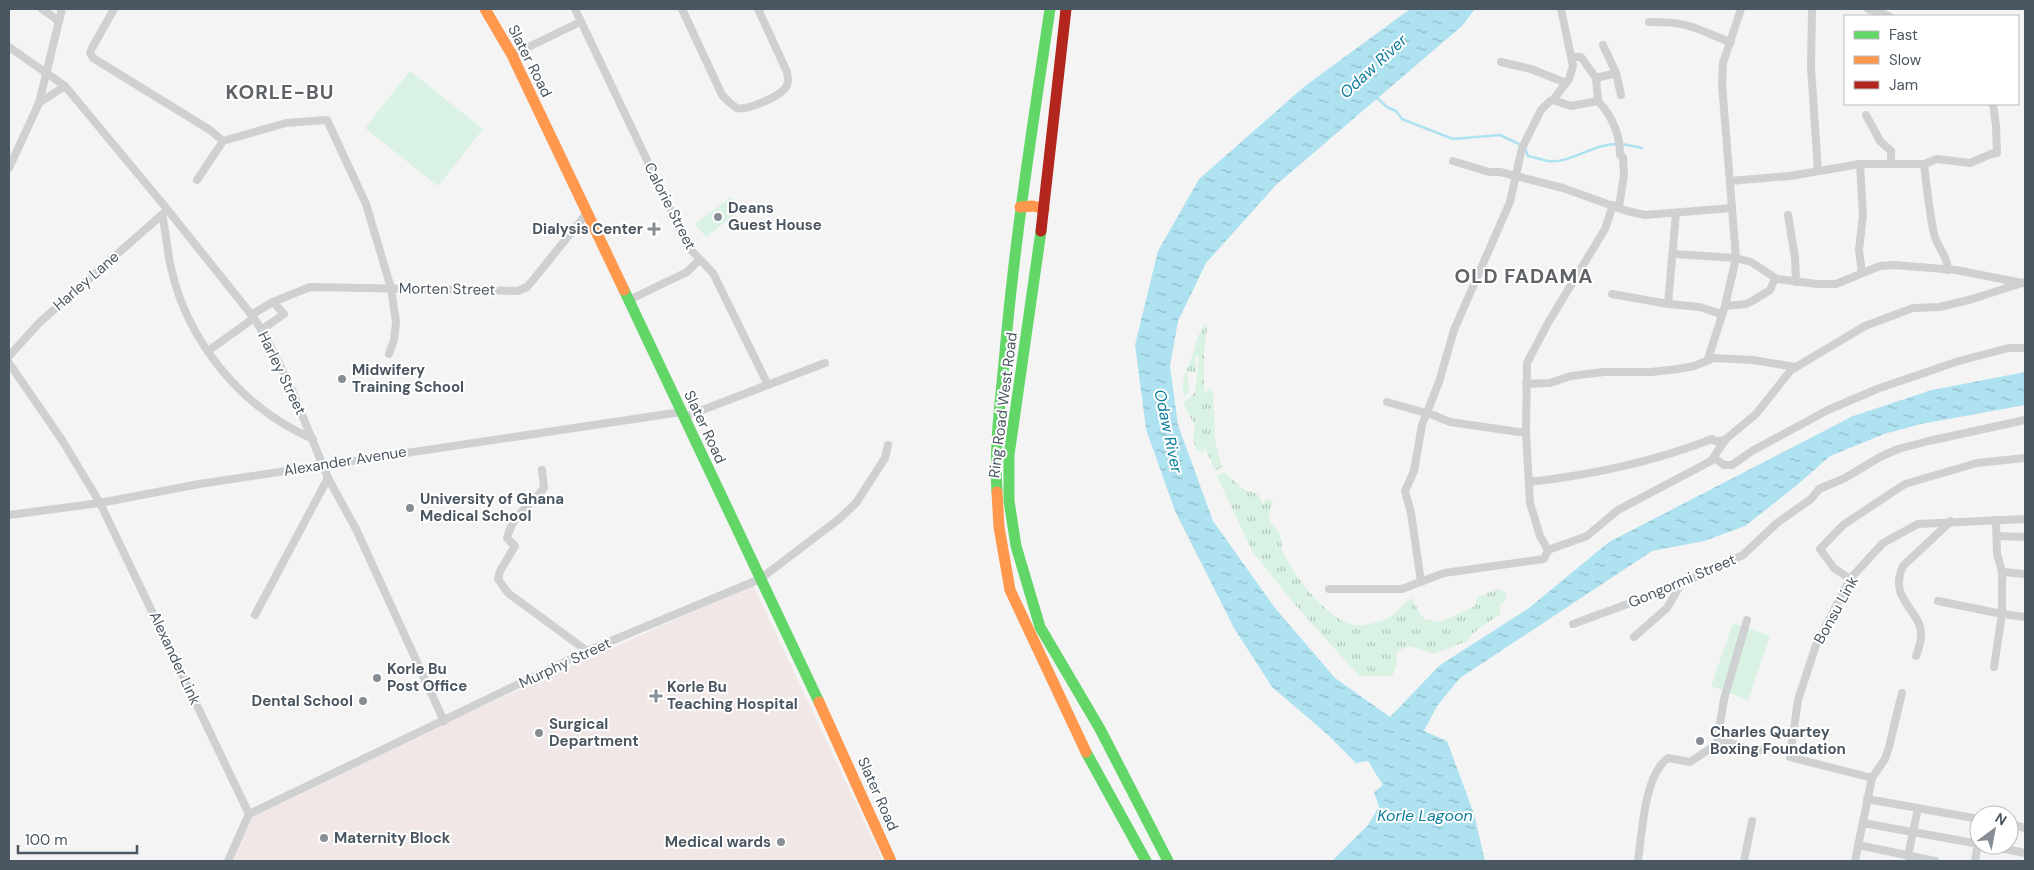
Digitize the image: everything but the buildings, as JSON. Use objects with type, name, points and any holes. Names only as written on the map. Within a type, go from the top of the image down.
[{"type":"main road","name":"Slater Road","points":[[485,9],[512,55],[629,300],[843,752],[891,861]]},
{"type":"main road","name":"Ring Road West Road","points":[[1050,9],[1020,207],[995,461],[995,493],[1010,590],[1078,737],[1146,861]]},
{"type":"main road","name":"Ring Road West Road","points":[[1066,9],[1044,209],[1009,455],[1008,501],[1026,585],[1040,627],[1100,729],[1168,861]]},
{"type":"main road","points":[[1020,207],[1033,206],[1044,209]]},
{"type":"street","points":[[42,9],[59,20]]},
{"type":"street","points":[[9,168],[39,103],[62,9]]},
{"type":"street","points":[[114,9],[92,48],[90,53],[93,58],[210,130],[223,141]]},
{"type":"street","name":"Calorie Street","points":[[575,9],[689,248],[714,273],[768,385]]},
{"type":"street","points":[[682,9],[722,95],[732,105],[745,108],[780,94],[788,80],[787,72],[758,9]]},
{"type":"street","points":[[1421,578],[1411,513],[1405,491],[1414,471],[1422,425],[1439,382],[1454,330],[1510,202],[1522,148],[1541,110],[1550,100],[1553,100],[1566,83],[1573,66],[1561,9]]},
{"type":"street","points":[[1708,359],[1725,306],[1736,258],[1722,84],[1723,63],[1742,9]]},
{"type":"street","points":[[1812,9],[1811,68],[1818,171]]},
{"type":"street","points":[[1868,9],[1887,15]]},
{"type":"street","points":[[512,55],[580,22]]},
{"type":"street","points":[[1649,22],[1669,22],[1693,27],[1711,36],[1731,42]]},
{"type":"street","points":[[1603,45],[1616,72],[1621,95]]},
{"type":"street","name":"Harley Street","points":[[9,47],[65,86],[165,212],[253,316],[292,388],[328,478],[356,529],[444,721]]},
{"type":"street","points":[[1548,550],[1536,523],[1530,503],[1526,433],[1526,371],[1532,352],[1605,229],[1616,206],[1624,175],[1620,143],[1613,122],[1598,101],[1596,78],[1581,57],[1572,57]]},
{"type":"street","points":[[1501,62],[1531,69],[1566,83]]},
{"type":"street","points":[[1596,78],[1616,72]]},
{"type":"street","points":[[39,103],[65,86]]},
{"type":"street","points":[[1553,100],[1571,106],[1598,101]]},
{"type":"street","points":[[1730,181],[1860,164],[1924,164],[1936,159],[1970,163],[1990,154],[1997,154],[1993,105]]},
{"type":"street","points":[[1866,115],[1880,141],[1891,152],[1891,164]]},
{"type":"street","points":[[197,180],[223,141],[286,123],[326,120],[366,204],[391,288],[396,322],[394,340],[389,354]]},
{"type":"street","points":[[1453,161],[1490,172],[1563,188],[1645,215],[1732,208]]},
{"type":"street","points":[[1860,164],[1863,215],[1859,250],[1862,274]]},
{"type":"street","points":[[1924,164],[1935,236],[1940,250],[1947,258],[1948,270]]},
{"type":"street","points":[[165,212],[171,268],[177,289],[195,330],[208,351],[241,390],[268,414],[288,428],[313,439]]},
{"type":"street","name":"Harley Lane","points":[[9,356],[40,322],[165,212]]},
{"type":"street","name":"Morten Street","points":[[208,351],[273,302],[310,287],[518,291],[527,287],[587,213]]},
{"type":"street","points":[[1668,304],[1674,254],[1676,213]]},
{"type":"street","points":[[1788,215],[1789,233],[1795,258],[1796,282]]},
{"type":"street","points":[[1674,254],[1736,258],[1751,262],[1777,279],[1796,282],[1836,284],[1880,266],[1894,264],[2024,282]]},
{"type":"street","points":[[629,300],[687,272],[700,260]]},
{"type":"street","points":[[1725,306],[1746,304],[1754,300],[1770,290],[1777,279]]},
{"type":"street","points":[[1329,589],[1402,589],[1421,578],[1462,570],[1544,559],[1548,550],[1587,536],[1618,510],[1714,458],[1726,439],[1756,414],[1795,367],[1865,326],[1913,308],[1939,307],[1969,300],[2024,282]]},
{"type":"street","points":[[1612,294],[1668,304],[1700,307],[1721,314]]},
{"type":"street","points":[[261,330],[284,314],[273,302]]},
{"type":"street","points":[[1714,458],[1724,465],[1732,465],[1752,451],[1828,410],[1877,389],[1959,361],[2009,348],[2025,348]]},
{"type":"street","points":[[1526,384],[1550,383],[1571,376],[1604,372],[1651,372],[1678,369],[1694,366],[1708,359],[1753,360],[1795,367]]},
{"type":"street","points":[[9,363],[62,440],[100,502]]},
{"type":"street","name":"Alexander Avenue","points":[[9,515],[324,465],[683,414],[825,363]]},
{"type":"street","points":[[1387,402],[1450,422],[1526,433]]},
{"type":"street","name":"Gongormi Street","points":[[1573,624],[1682,584],[1742,555],[1777,523],[1811,499],[1820,488],[1845,478],[1880,457],[1898,449],[1929,441],[2025,420]]},
{"type":"street","points":[[1529,482],[1581,475],[1670,454],[1712,440],[1717,442],[1726,439]]},
{"type":"street","name":"Murphy Street","points":[[249,814],[588,651],[760,579],[839,519],[856,503],[885,458],[888,446]]},
{"type":"street","points":[[1850,580],[1834,568],[1820,550],[1843,525],[1905,484],[1977,463],[2025,458]]},
{"type":"street","points":[[542,470],[544,488],[520,511],[510,528],[507,538],[515,546],[500,571],[498,579],[508,593],[588,651]]},
{"type":"street","points":[[255,616],[328,478]]},
{"type":"street","name":"Alexander Link","points":[[100,502],[249,814]]},
{"type":"street","name":"Bonsu Link","points":[[1872,778],[1790,757],[1798,700],[1807,670],[1816,645],[1850,580],[1883,544],[1902,531],[1918,524],[2025,519]]},
{"type":"street","points":[[1994,667],[2002,614],[2002,572],[1997,554],[1996,520]]},
{"type":"street","points":[[1916,656],[1922,638],[1921,629],[1901,596],[1899,574],[1903,566],[1951,521]]},
{"type":"street","points":[[1996,536],[2025,537]]},
{"type":"street","points":[[2002,572],[2025,574]]},
{"type":"street","points":[[1634,637],[1667,608],[1682,584]]},
{"type":"street","points":[[1938,601],[2025,617]]},
{"type":"street","points":[[1717,742],[1724,699],[1747,620]]},
{"type":"street","points":[[1855,861],[1872,778],[1885,759],[1889,748],[1902,693]]},
{"type":"street","points":[[1638,861],[1649,793],[1660,764],[1668,758],[1690,762],[1722,740],[1735,743],[1744,749],[1755,752],[1763,748]]},
{"type":"street","points":[[1867,799],[1969,817]]},
{"type":"street","points":[[1908,856],[1918,808]]},
{"type":"street","points":[[228,861],[249,814]]},
{"type":"street","points":[[1744,861],[1752,821]]},
{"type":"street","points":[[1863,823],[1969,842]]},
{"type":"street","points":[[1858,845],[1935,861]]},
{"type":"shaded area","name":"Korle Bu Teaching Hospital","points":[[753,585],[883,861],[231,861],[244,824],[259,806]]},
{"type":"green space","points":[[410,71],[483,129],[438,186],[365,128]]},
{"type":"green space","name":"Deans Guest House","points":[[731,197],[741,210],[706,237],[695,224]]},
{"type":"green space","points":[[1206,324],[1204,394],[1209,388],[1213,392],[1215,441],[1222,467],[1215,471],[1205,447],[1203,453],[1196,449],[1193,439],[1195,426],[1183,403],[1195,393],[1199,358],[1195,356],[1196,372],[1187,372],[1189,390],[1185,396],[1183,394],[1183,381],[1199,334]]},
{"type":"green space","points":[[1224,472],[1243,489],[1258,494],[1263,504],[1266,499],[1272,501],[1274,505],[1271,505],[1269,512],[1270,521],[1278,531],[1283,552],[1289,564],[1314,597],[1335,616],[1346,622],[1360,625],[1380,621],[1396,613],[1412,598],[1420,614],[1426,620],[1440,622],[1475,606],[1478,597],[1498,589],[1505,592],[1507,599],[1500,604],[1500,614],[1472,634],[1468,641],[1433,654],[1410,646],[1397,651],[1396,667],[1392,676],[1359,676],[1292,601],[1252,551],[1217,476]]},
{"type":"green space","points":[[1733,623],[1770,636],[1748,700],[1711,686]]},
{"type":"water","points":[[1410,9],[1475,9],[1462,26],[1276,185],[1206,263],[1178,321],[1170,366],[1178,425],[1213,521],[1275,608],[1335,678],[1390,717],[1440,665],[1529,608],[1609,542],[1853,416],[1932,390],[2025,372],[2025,405],[1921,424],[1884,434],[1830,456],[1796,486],[1745,526],[1704,541],[1652,551],[1460,678],[1437,706],[1424,731],[1447,741],[1474,814],[1485,861],[1332,861],[1368,825],[1379,807],[1374,792],[1383,785],[1368,761],[1356,763],[1327,734],[1272,687],[1234,628],[1175,511],[1146,429],[1135,345],[1158,251],[1199,179],[1305,86]]},
{"type":"waterway","points":[[1376,97],[1387,107],[1396,111],[1402,119],[1453,139],[1500,135],[1521,145]]},
{"type":"waterway","points":[[1525,148],[1528,156],[1556,161],[1600,147],[1618,144]]},
{"type":"waterway","points":[[1622,144],[1642,148]]},
{"type":"traffic: fast","points":[[997,492],[997,439],[1009,309],[1025,180],[1050,9]]},
{"type":"traffic: fast","points":[[1041,231],[1009,455],[1009,501],[1016,546],[1040,627],[1100,729],[1168,861]]},
{"type":"traffic: fast","points":[[624,290],[819,702]]},
{"type":"traffic: fast","points":[[1086,752],[1146,861]]},
{"type":"traffic: slow","points":[[485,9],[512,55],[624,290]]},
{"type":"traffic: slow","points":[[1020,207],[1033,206],[1044,209]]},
{"type":"traffic: slow","points":[[997,492],[999,527],[1010,590],[1086,752]]},
{"type":"traffic: slow","points":[[819,702],[891,861]]},
{"type":"traffic: jam","points":[[1041,231],[1066,9]]},
{"type":"place","name":"Deans Guest House","points":[[718,217]]},
{"type":"place","name":"Dialysis Center","points":[[654,229]]},
{"type":"place","name":"Midwifery Training School","points":[[342,379]]},
{"type":"place","name":"University of Ghana Medical School","points":[[410,508]]},
{"type":"place","name":"Korle Bu Post Office","points":[[377,678]]},
{"type":"place","name":"Korle Bu Teaching Hospital","points":[[656,696]]},
{"type":"place","name":"Dental School","points":[[363,701]]},
{"type":"place","name":"Surgical Department","points":[[539,733]]},
{"type":"place","name":"Charles Quartey Boxing Foundation","points":[[1700,741]]},
{"type":"place","name":"Maternity Block","points":[[324,838]]},
{"type":"place","name":"Medical wards","points":[[781,842]]},
{"type":"district","name":"KORLE-BU","points":[[280,92]]},
{"type":"district","name":"OLD FADAMA","points":[[1524,276]]},
{"type":"water label","name":"Odaw River","points":[[1373,66]]},
{"type":"water label","name":"Odaw River","points":[[1169,431]]},
{"type":"water label","name":"Korle Lagoon","points":[[1425,815]]}]
